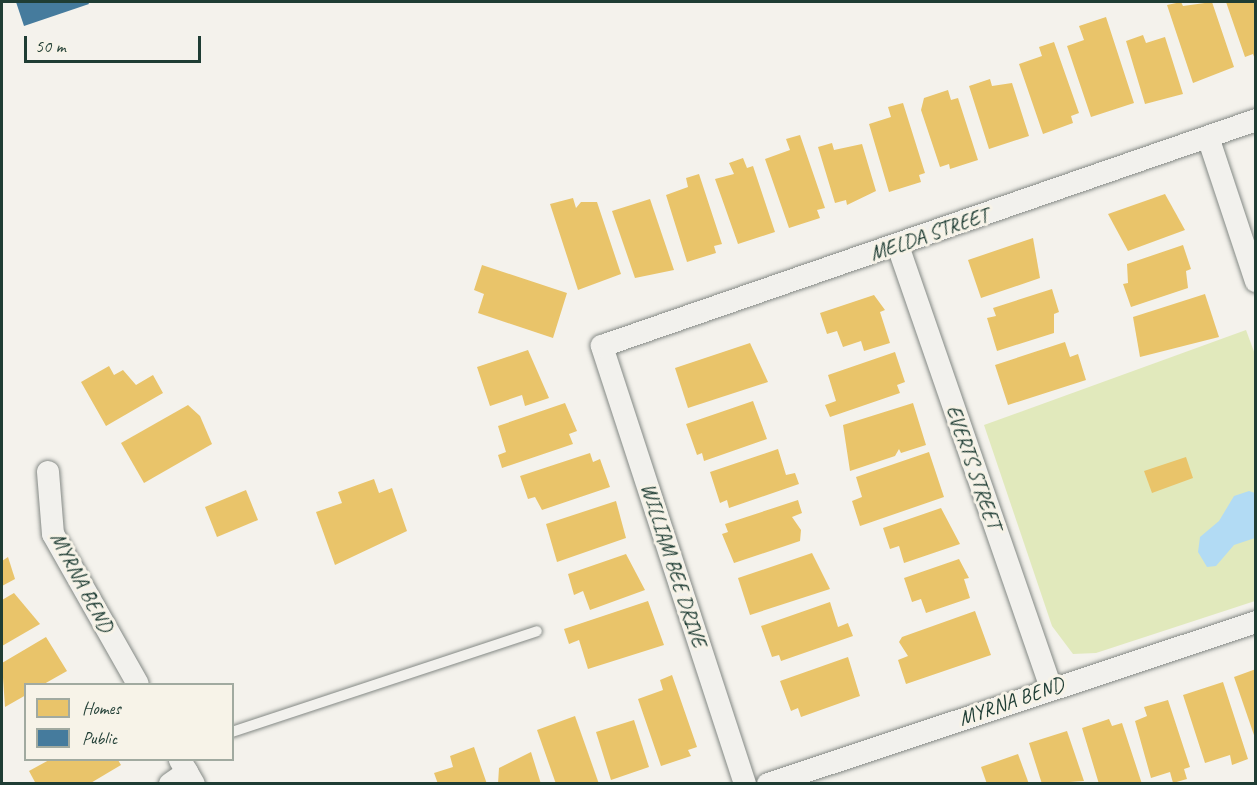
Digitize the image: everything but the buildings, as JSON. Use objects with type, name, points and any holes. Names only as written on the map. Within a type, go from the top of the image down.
[{"type":"street","name":"MELDA STREET","points":[[602,346],[898,246],[1256,120]]},
{"type":"street","points":[[1208,137],[1256,281]]},
{"type":"street","name":"EVERTS STREET","points":[[898,246],[1051,688]]},
{"type":"street","name":"WILLIAM BEE DRIVE","points":[[602,346],[745,783]]},
{"type":"street","name":"MYRNA BEND","points":[[48,472],[53,534],[137,683]]},
{"type":"street","name":"MYRNA BEND","points":[[768,783],[1256,622]]},
{"type":"lane","points":[[234,731],[537,631]]},
{"type":"green space","points":[[1246,330],[1256,357],[1255,601],[1096,653],[1073,654],[1052,626],[984,425]]},
{"type":"water","points":[[1249,491],[1255,493],[1255,538],[1234,545],[1216,566],[1207,567],[1198,552],[1200,537],[1219,521],[1234,496]]}]
